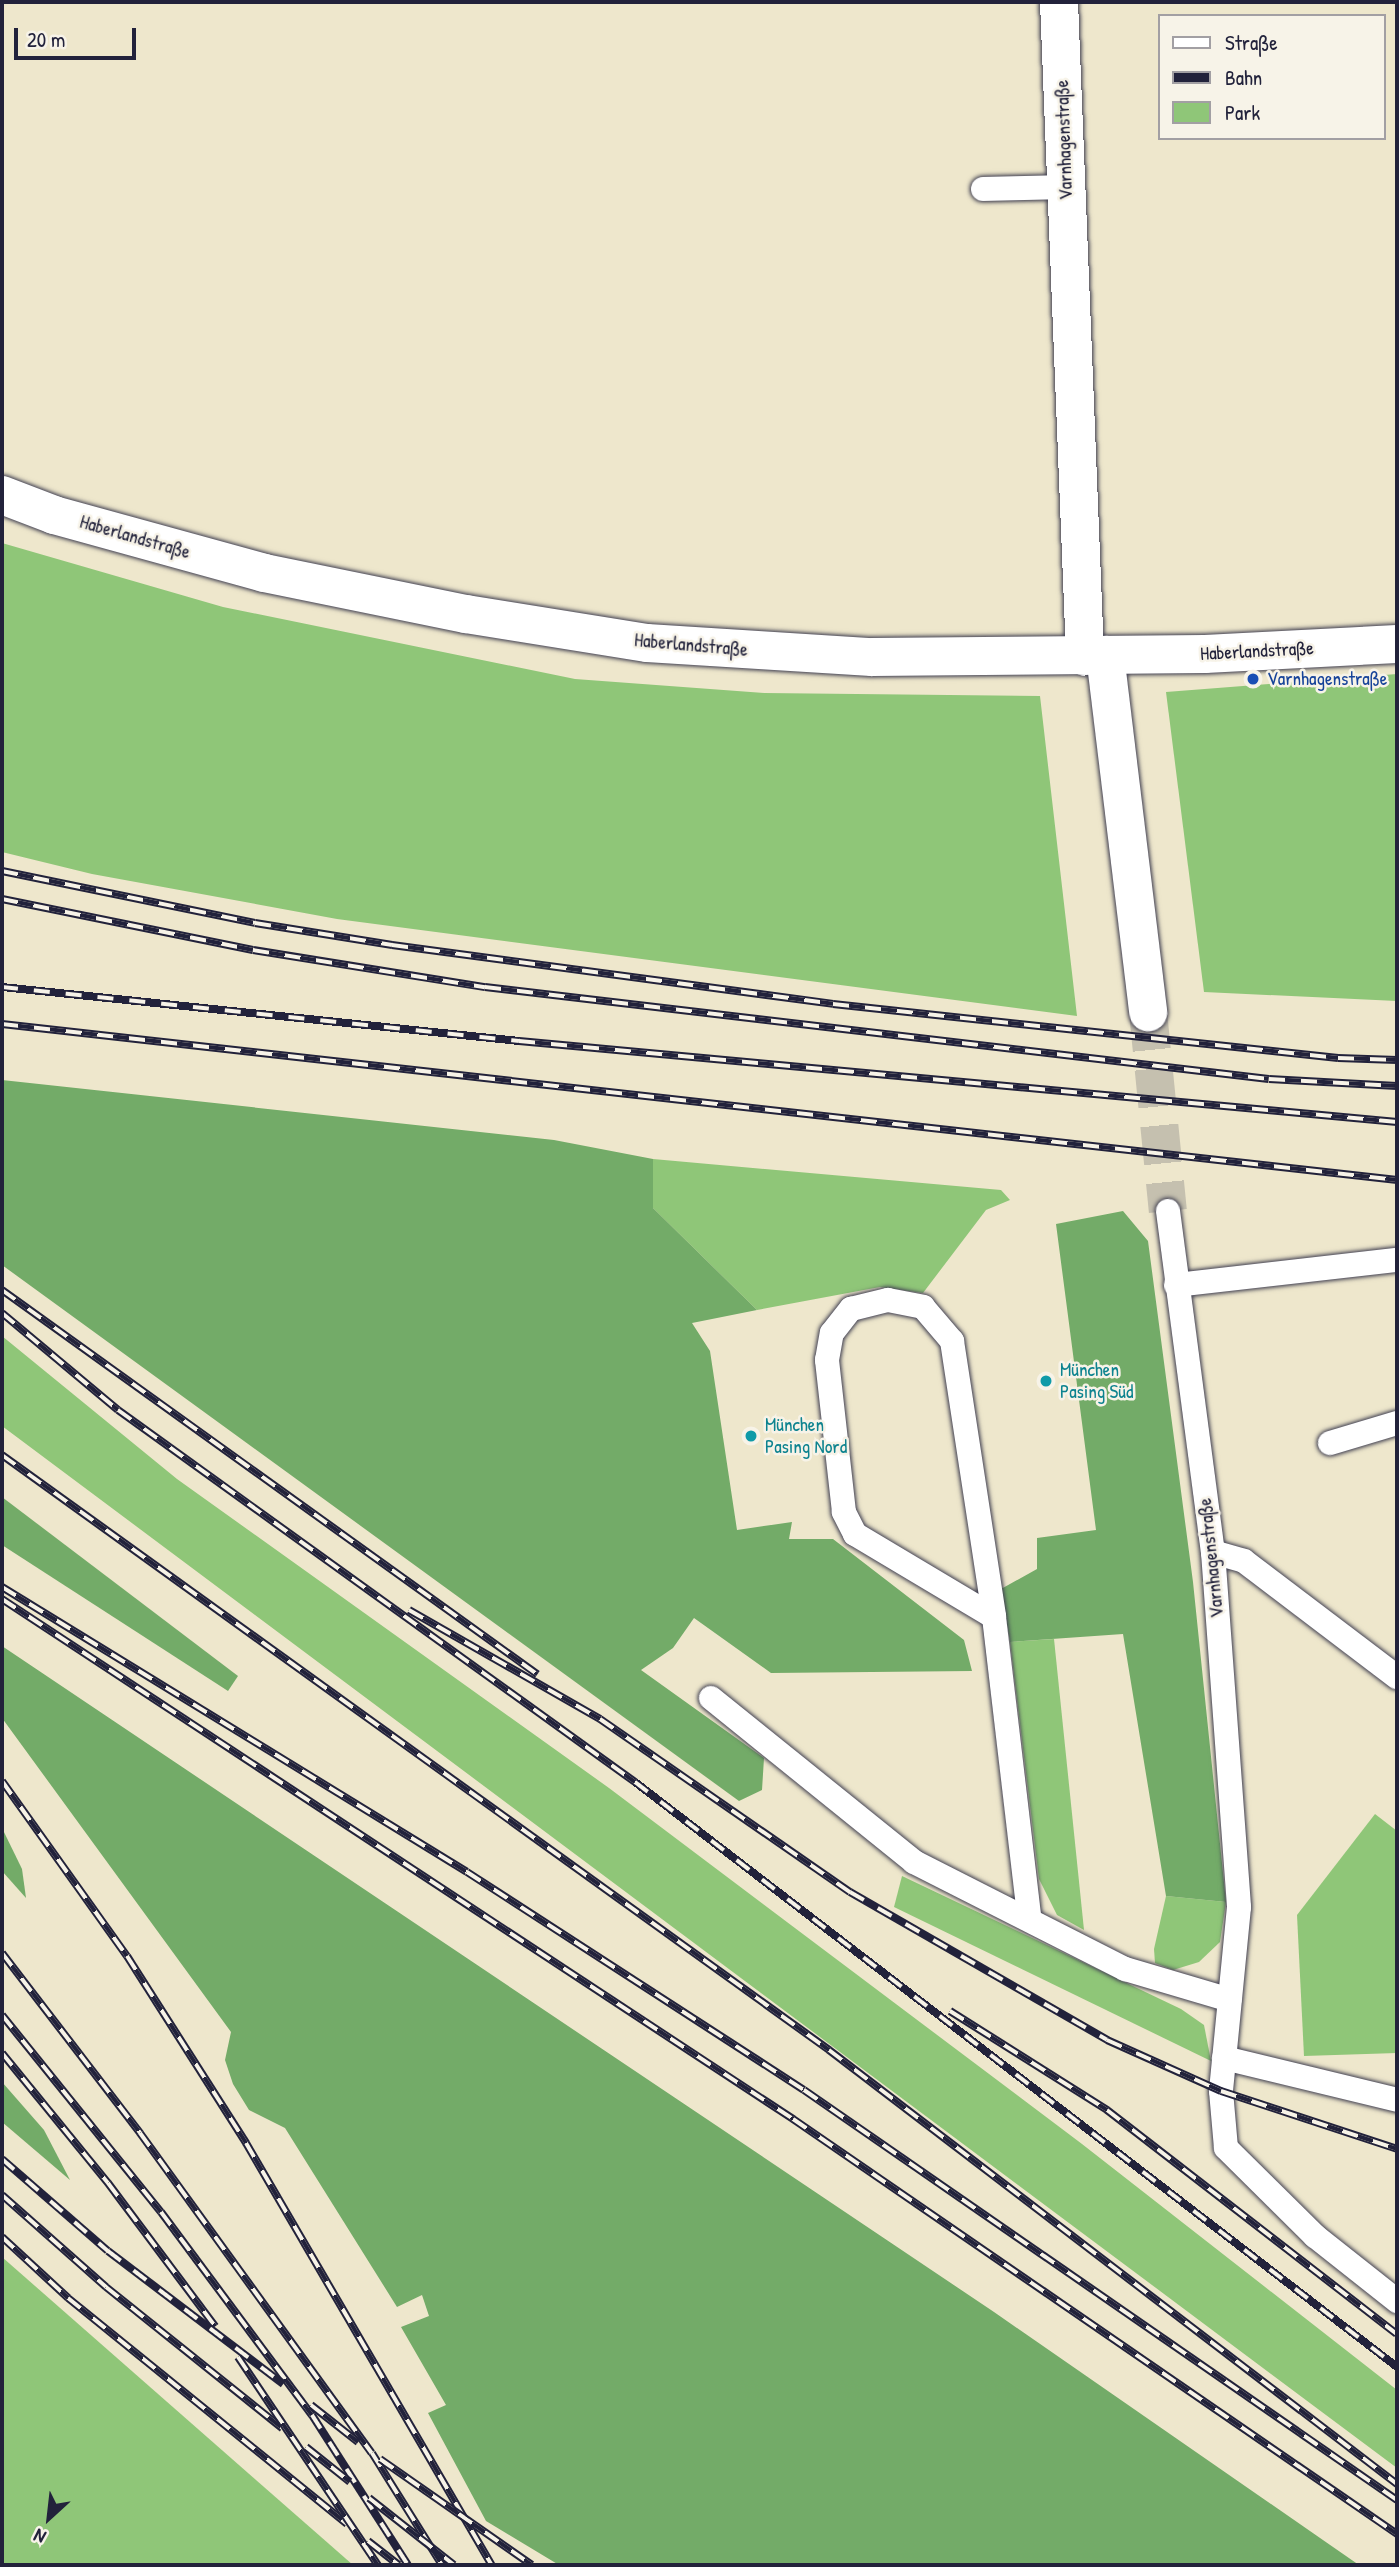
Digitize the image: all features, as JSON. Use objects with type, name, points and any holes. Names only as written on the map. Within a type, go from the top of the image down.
[{"type":"street","name":"Varnhagenstraße","points":[[1059,2],[1066,187],[1095,656],[1148,1012]]},
{"type":"street","name":"Haberlandstraße","points":[[2,495],[54,514],[264,573],[466,614],[647,643],[824,656],[1095,656],[1397,644]]},
{"type":"lane","points":[[983,189],[1066,187]]},
{"type":"lane","name":"Varnhagenstraße","points":[[1168,1211],[1213,1552],[1239,1908],[1221,2091],[1226,2148],[1315,2236],[1397,2301]]},
{"type":"lane","points":[[1176,1285],[1397,1260]]},
{"type":"lane","points":[[994,1617],[855,1534],[844,1512],[827,1360],[832,1333],[852,1309],[888,1300],[923,1307],[952,1341],[994,1617],[1028,1917]]},
{"type":"lane","points":[[1330,1443],[1397,1423]]},
{"type":"lane","points":[[1213,1552],[1244,1561],[1397,1677]]},
{"type":"lane","points":[[711,1698],[914,1861],[1125,1969],[1230,2000]]},
{"type":"lane","points":[[1224,2058],[1397,2100]]},
{"type":"green space","points":[[2,543],[223,607],[575,679],[764,693],[1040,696],[1077,1016],[337,919],[92,874],[2,852]]},
{"type":"green space","points":[[1397,674],[1397,1001],[1204,992],[1166,692]]},
{"type":"green space","points":[[2,1080],[554,1140],[653,1159],[653,1208],[757,1310],[692,1323],[710,1351],[737,1530],[792,1522],[789,1539],[833,1539],[964,1640],[972,1671],[771,1673],[694,1618],[673,1648],[641,1670],[764,1758],[762,1790],[739,1801],[2,1265]]},
{"type":"green space","points":[[653,1159],[1001,1190],[1010,1200],[986,1210],[923,1293],[880,1287],[757,1310],[653,1208]]},
{"type":"green space","points":[[1123,1211],[1148,1241],[1193,1582],[1226,1902],[1166,1896],[1123,1634],[1010,1642],[1001,1589],[1037,1569],[1037,1538],[1096,1530],[1056,1224]]},
{"type":"green space","points":[[2,1336],[177,1479],[609,1788],[1082,2144],[1397,2390],[1397,2468],[2,1426]]},
{"type":"green space","points":[[2,1497],[238,1676],[228,1691],[2,1545]]},
{"type":"green space","points":[[1054,1639],[1084,1930],[1057,1915],[1039,1879],[1010,1642]]},
{"type":"green space","points":[[2,1646],[994,2312],[1359,2565],[559,2565],[486,2521],[428,2413],[446,2405],[401,2327],[429,2316],[422,2295],[397,2307],[285,2128],[249,2110],[233,2084],[225,2060],[231,2032],[2,1718]]},
{"type":"green space","points":[[1375,1814],[1397,1831],[1397,2053],[1304,2056],[1297,1915]]},
{"type":"green space","points":[[2,1828],[22,1869],[26,1898],[2,1871]]},
{"type":"green space","points":[[902,1876],[1181,2009],[1204,2025],[1211,2061],[894,1907]]},
{"type":"green space","points":[[1166,1896],[1226,1902],[1220,1942],[1199,1962],[1173,1970],[1155,1963],[1154,1949]]},
{"type":"green space","points":[[2,2082],[44,2130],[70,2180],[2,2122]]},
{"type":"green space","points":[[2,2257],[353,2565],[2,2565]]},
{"type":"tunnel","points":[[1148,1012],[1168,1211]]},
{"type":"railway","points":[[2,871],[255,923],[392,945],[833,1004],[1338,1058],[1397,1060]]},
{"type":"railway","points":[[2,899],[253,950],[485,987],[1269,1079],[1397,1086]]},
{"type":"railway","points":[[2,987],[519,1041],[1397,1122]]},
{"type":"railway","points":[[2,1024],[1397,1180]]},
{"type":"railway","points":[[2,1290],[537,1674]]},
{"type":"railway","points":[[2,1313],[118,1410],[635,1782],[1397,2367]]},
{"type":"railway","points":[[2,1455],[829,2050],[1397,2484]]},
{"type":"railway","points":[[2,1587],[467,1872],[804,2090],[1397,2500]]},
{"type":"railway","points":[[2,1599],[793,2119],[1397,2534]]},
{"type":"railway","points":[[409,1610],[600,1719],[850,1892],[1107,2040],[1221,2091],[1397,2149]]},
{"type":"railway","points":[[2,1781],[127,1956],[246,2143],[492,2565]]},
{"type":"railway","points":[[2,1953],[140,2133],[372,2453],[442,2565]]},
{"type":"railway","points":[[950,2011],[1107,2110],[1397,2334]]},
{"type":"railway","points":[[2,2015],[161,2212],[312,2415],[408,2565]]},
{"type":"railway","points":[[2,2053],[108,2183],[215,2326]]},
{"type":"railway","points":[[2,2159],[108,2251],[283,2384]]},
{"type":"railway","points":[[2,2195],[106,2287],[282,2428]]},
{"type":"railway","points":[[2,2237],[68,2298],[347,2524]]},
{"type":"railway","points":[[238,2357],[378,2565]]},
{"type":"railway","points":[[311,2405],[358,2442]]},
{"type":"railway","points":[[306,2447],[350,2482]]},
{"type":"railway","points":[[380,2459],[532,2565]]},
{"type":"railway","points":[[369,2498],[454,2565]]},
{"type":"railway","points":[[368,2541],[399,2565]]},
{"type":"place","name":"Varnhagenstraße","points":[[1253,679]]},
{"type":"place","name":"München Pasing Süd","points":[[1046,1381]]},
{"type":"place","name":"München Pasing Nord","points":[[751,1436]]}]
